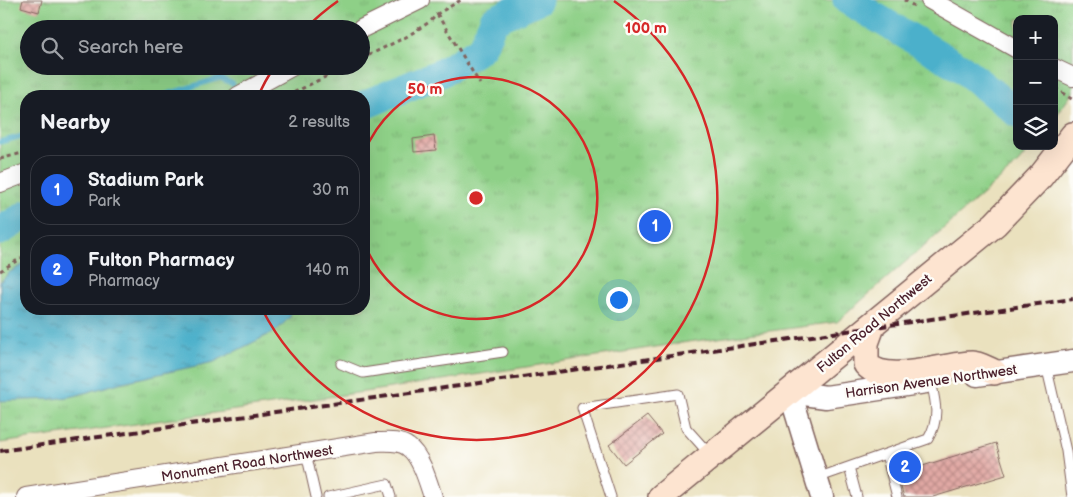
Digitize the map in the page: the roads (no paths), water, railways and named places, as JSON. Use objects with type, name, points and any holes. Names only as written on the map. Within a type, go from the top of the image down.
[{"type":"main road","name":"Fulton Road Northwest","points":[[661,497],[994,224],[1040,176],[1073,136]]},
{"type":"main road","points":[[872,324],[866,343],[866,364],[878,373],[896,374],[974,364],[994,372]]},
{"type":"street","points":[[930,0],[1013,47]]},
{"type":"street","points":[[370,24],[417,1]]},
{"type":"street","points":[[1058,70],[1073,77]]},
{"type":"street","points":[[249,90],[276,75]]},
{"type":"street","points":[[0,183],[20,175]]},
{"type":"street","name":"Harrison Avenue Northwest","points":[[790,392],[826,397],[1073,361]]},
{"type":"street","points":[[790,392],[819,488]]},
{"type":"street","name":"Monument Road Northwest","points":[[26,497],[376,442],[392,442],[408,447],[423,469],[432,497]]},
{"type":"lane","points":[[341,364],[363,373],[503,352]]},
{"type":"lane","points":[[1046,365],[1066,451],[1072,497]]},
{"type":"lane","points":[[819,488],[848,467],[928,439],[934,429],[936,404],[931,381]]},
{"type":"lane","points":[[611,497],[582,408],[678,394],[686,428],[711,456]]},
{"type":"lane","points":[[306,453],[316,497]]},
{"type":"lane","points":[[886,454],[897,497]]},
{"type":"lane","points":[[848,467],[858,497]]},
{"type":"lane","points":[[328,497],[387,484],[391,497]]},
{"type":"water","points":[[20,266],[20,315],[290,315],[276,331],[214,362],[123,382],[74,396],[54,399],[0,401],[0,282],[10,272]]},
{"type":"waterway","points":[[370,103],[441,73],[482,47],[494,20],[538,0]]},
{"type":"waterway","points":[[847,0],[963,69],[1013,110]]},
{"type":"waterway","points":[[181,90],[220,78],[233,84]]},
{"type":"waterway","points":[[0,142],[20,137]]},
{"type":"waterway","points":[[0,231],[20,219]]},
{"type":"railway","points":[[0,451],[1073,299]]},
{"type":"place","name":"Stadium Park","points":[[655,226]]},
{"type":"place","name":"Fulton Pharmacy","points":[[905,467]]}]
